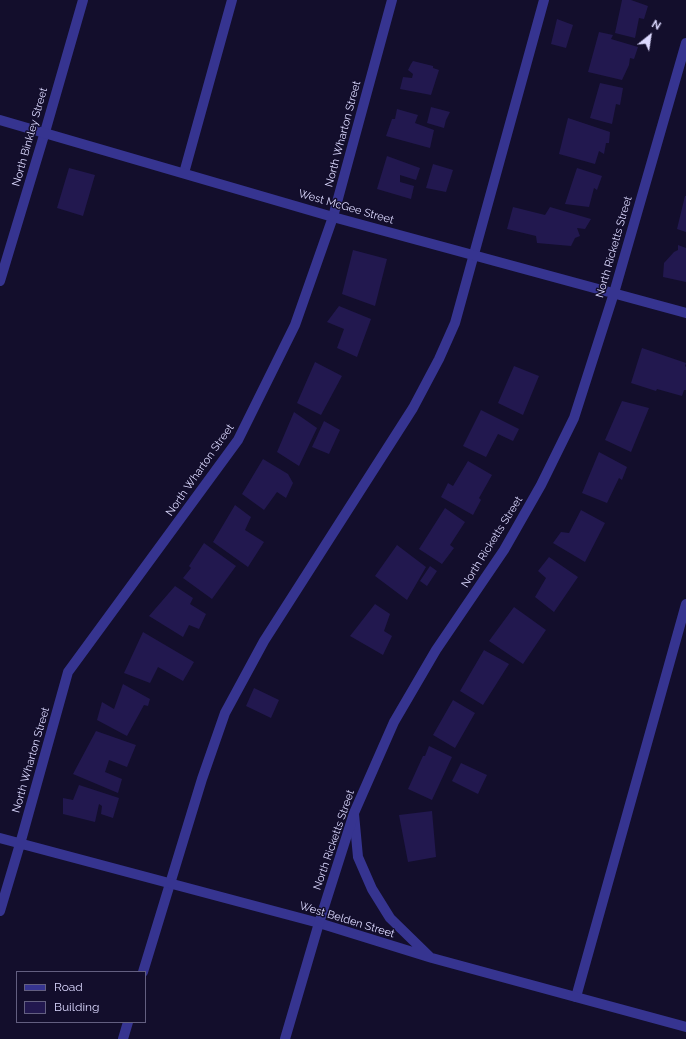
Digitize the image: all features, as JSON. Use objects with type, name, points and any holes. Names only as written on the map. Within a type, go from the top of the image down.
[{"type":"street","name":"North Binkley Street","points":[[0,281],[83,0]]},
{"type":"street","points":[[184,173],[232,0]]},
{"type":"street","name":"North Wharton Street","points":[[0,911],[68,672],[238,440],[295,325],[333,217],[392,0]]},
{"type":"street","points":[[143,971],[202,779],[225,713],[264,641],[413,408],[439,359],[455,323],[544,0]]},
{"type":"street","name":"North Ricketts Street","points":[[285,1039],[319,923],[354,813],[394,722],[436,650],[504,550],[541,485],[574,418],[614,293],[686,43]]},
{"type":"street","name":"West McGee Street","points":[[0,120],[333,217],[686,313]]},
{"type":"street","points":[[576,997],[686,604]]},
{"type":"street","points":[[354,813],[358,857],[372,889],[390,918],[432,958]]},
{"type":"street","name":"West Belden Street","points":[[0,838],[319,923],[432,958],[686,1027]]},
{"type":"street","points":[[123,1039],[128,1023]]},
{"type":"building","points":[[622,0],[631,0],[648,6],[644,19],[639,18],[635,38],[615,33]]},
{"type":"building","points":[[557,19],[573,25],[566,48],[551,44]]},
{"type":"building","points":[[599,32],[613,35],[611,39],[638,47],[634,59],[630,58],[629,65],[622,80],[588,72]]},
{"type":"building","points":[[413,61],[433,66],[433,68],[439,70],[431,95],[400,89],[403,77],[412,78],[413,74],[408,70]]},
{"type":"building","points":[[600,83],[623,88],[620,105],[616,104],[612,124],[590,118]]},
{"type":"building","points":[[431,107],[450,112],[444,128],[427,123]]},
{"type":"building","points":[[397,109],[418,115],[415,123],[434,130],[430,148],[386,136],[392,119],[395,119]]},
{"type":"building","points":[[568,118],[610,132],[609,143],[606,143],[604,154],[599,151],[595,164],[559,154]]},
{"type":"building","points":[[387,156],[420,168],[416,180],[400,175],[400,182],[414,186],[411,199],[377,189]]},
{"type":"building","points":[[433,164],[453,170],[446,192],[426,188]]},
{"type":"building","points":[[69,168],[95,175],[83,216],[57,208]]},
{"type":"building","points":[[577,168],[602,176],[597,190],[594,188],[589,207],[565,204]]},
{"type":"building","points":[[686,196],[686,232],[677,229]]},
{"type":"building","points":[[513,207],[545,215],[550,207],[591,219],[585,229],[577,228],[580,236],[575,238],[571,246],[537,243],[536,236],[507,229]]},
{"type":"building","points":[[678,245],[686,248],[686,282],[663,277],[664,263],[674,252],[678,250]]},
{"type":"building","points":[[353,250],[387,259],[375,306],[342,294]]},
{"type":"building","points":[[339,306],[371,319],[357,357],[337,348],[344,329],[327,322]]},
{"type":"building","points":[[642,348],[686,363],[686,390],[684,390],[682,396],[657,389],[656,391],[631,383]]},
{"type":"building","points":[[315,362],[342,376],[321,415],[297,403]]},
{"type":"building","points":[[514,366],[539,376],[523,415],[498,403]]},
{"type":"building","points":[[622,401],[649,408],[631,452],[605,440]]},
{"type":"building","points":[[481,410],[519,429],[513,441],[498,434],[486,457],[463,446]]},
{"type":"building","points":[[294,412],[317,428],[299,466],[277,452]]},
{"type":"building","points":[[324,421],[340,430],[329,454],[312,447]]},
{"type":"building","points":[[599,452],[627,467],[622,480],[619,478],[607,503],[582,493]]},
{"type":"building","points":[[263,459],[288,474],[293,483],[286,498],[277,492],[264,510],[242,494]]},
{"type":"building","points":[[468,461],[492,475],[479,498],[481,500],[473,515],[441,497],[448,483],[453,486]]},
{"type":"building","points":[[235,505],[251,517],[245,530],[264,542],[248,567],[213,542]]},
{"type":"building","points":[[445,508],[465,522],[450,545],[454,548],[442,564],[419,549]]},
{"type":"building","points":[[581,510],[605,523],[585,562],[553,543],[561,532],[569,533]]},
{"type":"building","points":[[204,543],[236,566],[212,599],[183,578],[191,568],[189,566]]},
{"type":"building","points":[[397,545],[426,567],[407,600],[375,576]]},
{"type":"building","points":[[549,557],[578,577],[554,612],[535,597],[546,578],[538,571]]},
{"type":"building","points":[[430,566],[437,571],[427,586],[420,581]]},
{"type":"building","points":[[175,586],[193,598],[190,604],[206,614],[199,629],[189,625],[183,637],[149,616]]},
{"type":"building","points":[[375,604],[390,614],[384,631],[392,636],[383,655],[350,636]]},
{"type":"building","points":[[514,607],[546,630],[523,664],[489,641]]},
{"type":"building","points":[[143,632],[194,662],[183,681],[158,667],[150,683],[124,673]]},
{"type":"building","points":[[484,650],[509,664],[483,705],[460,691]]},
{"type":"building","points":[[123,684],[150,699],[148,706],[144,705],[127,736],[97,720],[102,702],[114,709]]},
{"type":"building","points":[[254,688],[279,700],[271,718],[246,706]]},
{"type":"building","points":[[453,700],[475,713],[455,748],[433,735]]},
{"type":"building","points":[[96,731],[136,745],[127,767],[109,760],[105,772],[122,779],[118,793],[73,774]]},
{"type":"building","points":[[429,746],[452,757],[432,800],[408,789]]},
{"type":"building","points":[[461,763],[487,775],[478,794],[452,781]]},
{"type":"building","points":[[79,785],[119,798],[113,818],[101,814],[102,806],[99,804],[95,822],[63,814],[63,798],[73,800]]},
{"type":"building","points":[[432,811],[436,857],[408,862],[399,815]]}]
